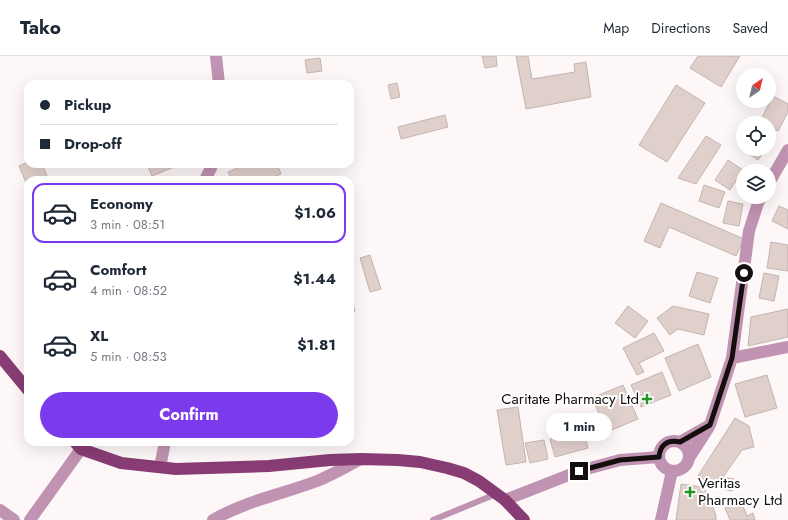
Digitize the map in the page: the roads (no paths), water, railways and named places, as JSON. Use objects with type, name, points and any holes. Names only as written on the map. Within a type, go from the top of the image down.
[{"type":"main road","points":[[0,356],[24,385]]},
{"type":"main road","points":[[78,446],[120,463],[176,469],[269,466],[330,460],[362,459],[420,462],[464,473],[479,481],[501,497],[524,520]]},
{"type":"street","points":[[216,56],[219,80]]},
{"type":"street","points":[[776,171],[788,150]]},
{"type":"street","points":[[689,458],[689,453],[684,444],[675,441],[665,444],[659,452],[660,462],[667,470],[681,470],[685,467],[710,425],[732,358],[749,231],[757,204]]},
{"type":"street","points":[[732,358],[788,347]]},
{"type":"street","points":[[680,442],[710,425]]},
{"type":"street","points":[[30,520],[78,446]]},
{"type":"street","points":[[160,467],[164,446]]},
{"type":"street","points":[[501,497],[579,471],[620,460],[659,457]]},
{"type":"street","points":[[213,520],[252,503],[319,480],[362,459]]},
{"type":"street","points":[[661,520],[672,471]]},
{"type":"street","points":[[0,510],[14,520]]},
{"type":"lane","points":[[433,520],[501,497]]},
{"type":"place","name":"Caritate Pharmacy Ltd","points":[[647,399]]},
{"type":"place","name":"Veritas Pharmacy Ltd","points":[[690,492]]}]
